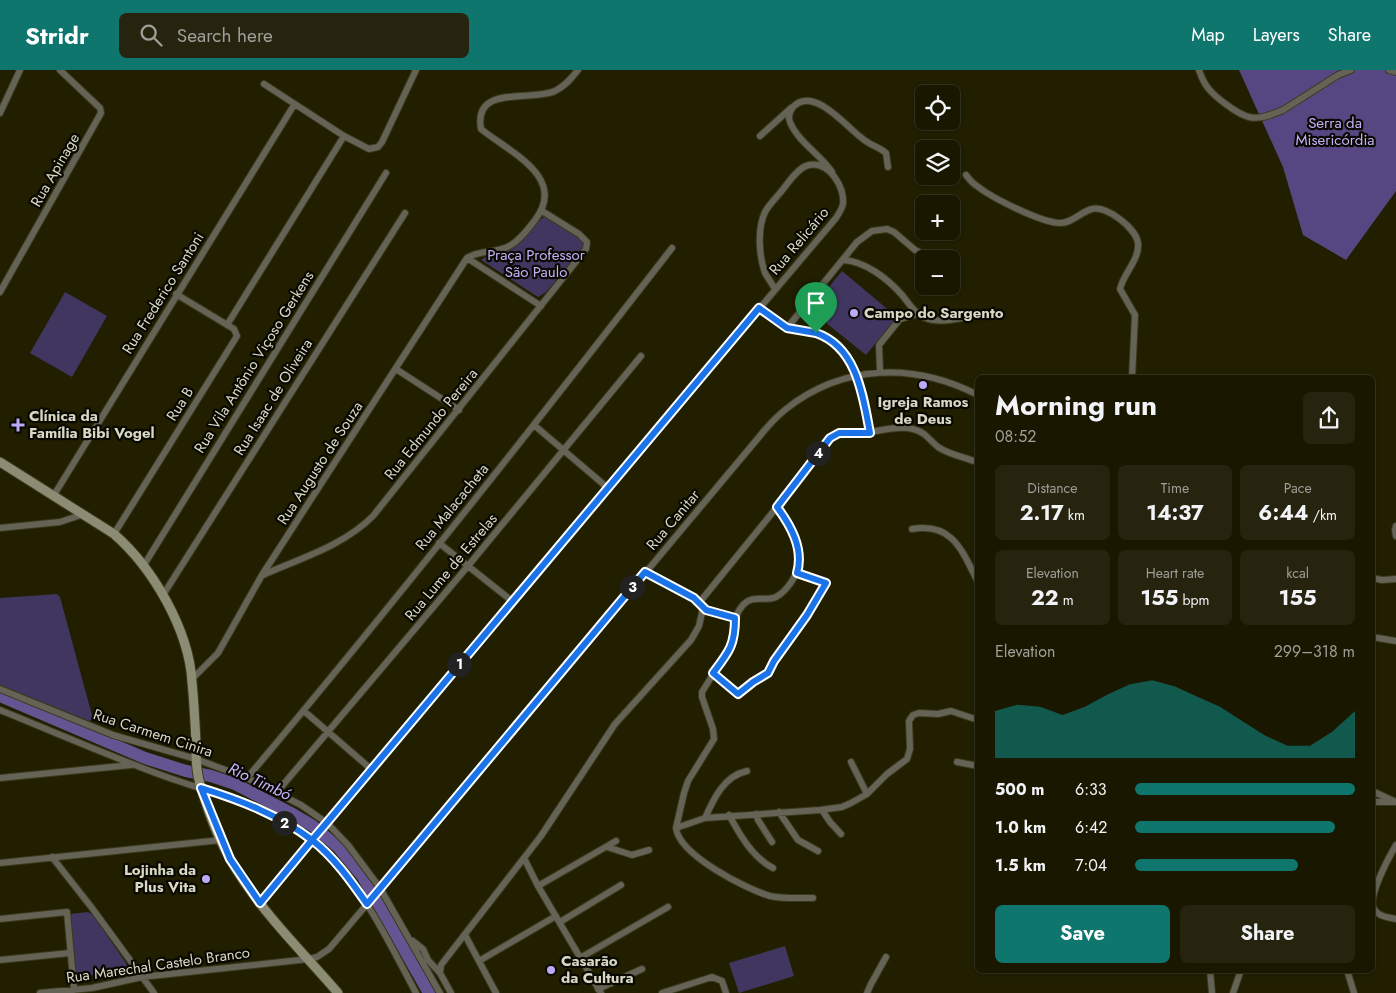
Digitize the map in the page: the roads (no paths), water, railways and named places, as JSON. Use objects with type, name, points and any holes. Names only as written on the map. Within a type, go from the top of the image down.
[{"type":"main road","points":[[0,462],[114,534],[144,565],[162,594],[185,646],[192,679],[200,785],[221,840],[234,866],[260,903],[338,993]]},
{"type":"street","points":[[0,113],[20,70]]},
{"type":"street","name":"Rua Apinage","points":[[0,292],[101,113],[100,108],[60,70]]},
{"type":"street","points":[[264,84],[294,105],[363,148],[368,149],[378,147],[388,131],[416,70]]},
{"type":"street","points":[[467,258],[477,253],[504,249],[512,244],[521,237],[542,211],[545,198],[541,178],[532,167],[481,129],[483,108],[488,102],[498,98],[554,91],[565,85],[578,70]]},
{"type":"street","points":[[1199,70],[1204,83],[1214,94],[1238,112],[1256,118],[1283,110],[1338,75],[1351,70]]},
{"type":"street","points":[[1389,70],[1396,72]]},
{"type":"street","points":[[760,136],[794,106],[804,102],[815,102],[833,112],[864,140],[886,153],[888,167]]},
{"type":"street","name":"Rua Frederico Santoni","points":[[54,495],[294,105]]},
{"type":"street","points":[[794,106],[789,118],[795,130],[826,163],[835,177]]},
{"type":"street","points":[[176,294],[227,324],[344,136]]},
{"type":"street","name":"Rua Relicário","points":[[260,903],[836,218],[841,211],[842,197],[835,177],[831,172],[821,167],[814,165],[805,167],[790,180],[767,209],[762,223],[761,254],[766,274],[775,289]]},
{"type":"street","name":"Rua Vila Antônio Viçoso Gerkens","points":[[144,565],[386,173]]},
{"type":"street","points":[[966,175],[975,185],[993,196],[1043,220],[1066,222],[1083,212],[1098,208],[1105,210],[1122,221],[1134,233],[1138,245],[1120,289],[1135,315],[1132,375]]},
{"type":"street","name":"Rua Edmundo Pereira","points":[[262,575],[340,542],[359,529],[373,516],[586,249],[587,242],[584,239],[542,211]]},
{"type":"street","name":"Rua Isaac de Oliveira","points":[[162,594],[405,213]]},
{"type":"street","points":[[787,328],[862,238],[875,230],[884,228],[894,232],[915,250]]},
{"type":"street","name":"Rua Malacacheta","points":[[247,778],[304,711],[534,425],[672,248]]},
{"type":"street","points":[[467,258],[541,306]]},
{"type":"street","name":"Rua Augusto de Souza","points":[[192,679],[218,653],[262,575],[467,258]]},
{"type":"street","points":[[843,260],[851,260],[887,281],[917,314],[937,321],[972,316]]},
{"type":"street","points":[[759,308],[787,328],[816,333],[835,342],[844,353],[862,390],[870,433]]},
{"type":"street","points":[[880,372],[879,345],[900,319],[917,314]]},
{"type":"street","name":"Rua B","points":[[114,534],[236,338],[236,331],[227,324]]},
{"type":"street","name":"Rua Lume de Estrelas","points":[[277,792],[468,566],[641,356]]},
{"type":"street","points":[[396,369],[459,410]]},
{"type":"street","name":"Rua Canitar","points":[[310,959],[329,949],[759,437],[785,410],[823,387],[856,375],[880,372],[915,374],[940,379],[975,394]]},
{"type":"street","points":[[534,425],[609,489]]},
{"type":"street","points":[[440,973],[441,965],[524,858],[615,724],[691,640],[699,626],[701,605],[830,438],[839,433],[870,433],[888,429],[914,429],[923,433],[938,447],[974,461]]},
{"type":"street","points":[[777,507],[794,534],[799,559],[797,573],[790,585],[782,593],[776,597],[749,600],[735,618],[732,644],[703,689],[702,697],[714,729],[714,740],[688,781],[676,833],[694,856],[739,882],[769,895],[813,898]]},
{"type":"street","points":[[0,528],[53,523],[84,514]]},
{"type":"street","points":[[1396,526],[1394,530],[1396,536]]},
{"type":"street","points":[[912,529],[933,528],[944,532],[963,552],[975,576]]},
{"type":"street","points":[[439,542],[512,601]]},
{"type":"street","points":[[645,572],[694,598],[701,605],[735,618]]},
{"type":"street","points":[[713,673],[738,694],[768,673],[826,583],[797,573]]},
{"type":"street","points":[[1375,579],[1396,579]]},
{"type":"street","points":[[1375,638],[1396,642]]},
{"type":"street","name":"Rua Carmem Cinira","points":[[0,689],[113,735],[247,778],[302,805],[326,824],[354,852],[410,939],[440,993]]},
{"type":"street","points":[[0,710],[133,764],[200,785],[239,801],[267,813],[314,839],[368,902],[416,993]]},
{"type":"street","points":[[304,711],[371,769]]},
{"type":"street","points":[[676,828],[705,818],[842,807],[867,794],[887,774],[903,764],[907,759],[910,749],[909,721],[915,714],[951,712],[975,719]]},
{"type":"street","points":[[851,762],[867,794]]},
{"type":"street","points":[[957,762],[975,765]]},
{"type":"street","points":[[0,778],[133,764]]},
{"type":"street","points":[[705,818],[723,784],[732,777],[747,771]]},
{"type":"street","points":[[1375,792],[1396,802]]},
{"type":"street","points":[[1375,802],[1396,802]]},
{"type":"street","points":[[822,810],[841,834]]},
{"type":"street","points":[[779,812],[798,840],[818,851]]},
{"type":"street","points":[[756,814],[772,842]]},
{"type":"street","points":[[729,815],[752,852],[773,868]]},
{"type":"street","points":[[0,863],[221,840]]},
{"type":"street","points":[[538,886],[616,841]]},
{"type":"street","points":[[1375,894],[1382,872],[1396,845]]},
{"type":"street","points":[[606,847],[632,855],[649,850]]},
{"type":"street","points":[[52,857],[154,993]]},
{"type":"street","points":[[524,858],[538,886],[599,991],[642,969]]},
{"type":"street","points":[[560,922],[621,885]]},
{"type":"street","points":[[580,958],[668,908]]},
{"type":"street","points":[[1375,910],[1382,916],[1396,919]]},
{"type":"street","points":[[0,919],[67,912],[74,990]]},
{"type":"street","points":[[479,961],[556,916]]},
{"type":"street","points":[[465,935],[496,993]]},
{"type":"street","points":[[410,939],[422,949],[428,960],[440,973],[451,993]]},
{"type":"street","points":[[0,960],[70,952]]},
{"type":"street","points":[[867,993],[886,957]]},
{"type":"street","name":"Rua Marechal Castelo Branco","points":[[40,993],[92,988],[142,977],[310,959]]},
{"type":"street","points":[[1210,973],[1212,993]]},
{"type":"street","points":[[1233,993],[1240,973]]},
{"type":"street","points":[[1348,973],[1354,993]]},
{"type":"street","points":[[662,993],[705,979],[717,978],[722,981],[726,993]]},
{"type":"waterway","name":"Rio Timbó","points":[[0,696],[145,758],[235,784],[313,826],[338,847],[363,877],[429,993]]},
{"type":"place","name":"Campo do Sargento","points":[[854,313]]},
{"type":"place","name":"Igreja Ramos de Deus","points":[[923,385]]},
{"type":"place","name":"Clínica da Família Bibi Vogel","points":[[18,425]]},
{"type":"place","name":"Lojinha da Plus Vita","points":[[206,879]]},
{"type":"place","name":"Casarão da Cultura","points":[[551,970]]},
{"type":"park label","name":"Serra da Misericórdia","points":[[1335,132]]},
{"type":"park label","name":"Praça Professor São Paulo","points":[[536,264]]}]
